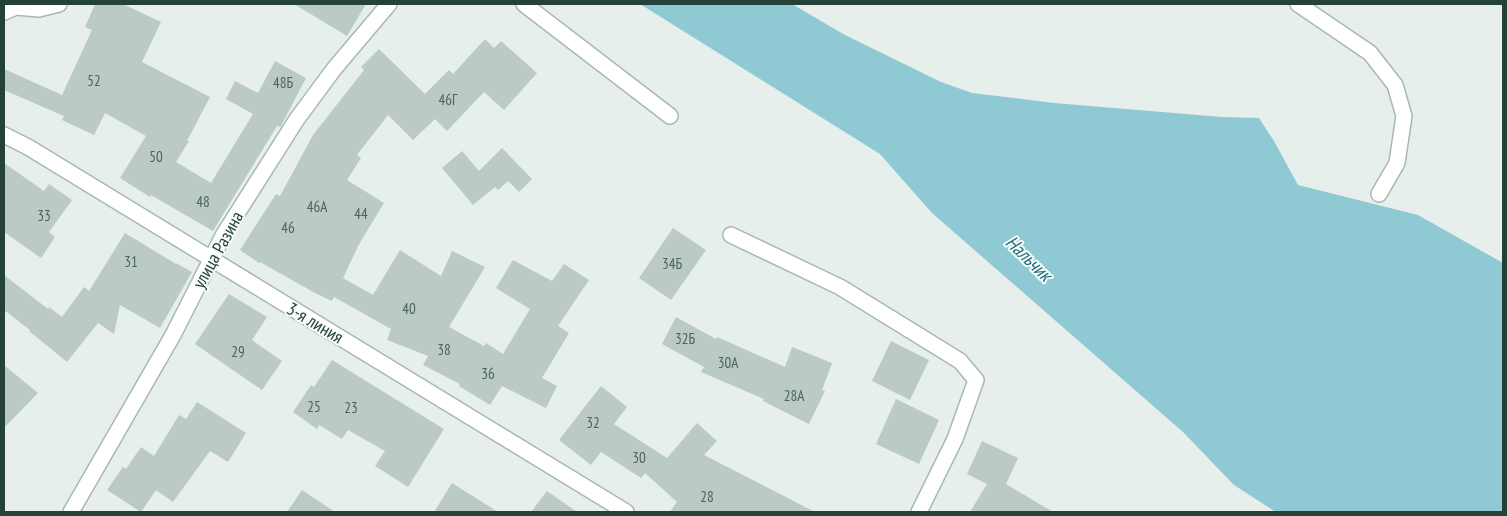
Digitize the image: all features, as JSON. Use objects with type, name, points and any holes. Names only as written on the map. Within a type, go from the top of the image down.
[{"type":"street","points":[[4,12],[16,7],[39,9],[60,4]]},
{"type":"street","name":"улица Разина","points":[[71,512],[173,335],[224,234],[297,119],[340,62],[389,4]]},
{"type":"street","points":[[524,4],[670,116]]},
{"type":"street","points":[[1298,4],[1370,53],[1395,85],[1404,116],[1397,163],[1379,194]]},
{"type":"street","name":"3-я линия","points":[[4,135],[28,147],[626,512]]},
{"type":"street","points":[[732,235],[840,287],[960,361],[976,380],[955,439],[919,512]]},
{"type":"water","name":"Нальчик","points":[[640,4],[792,4],[845,35],[941,82],[972,93],[1054,103],[1222,117],[1259,118],[1298,185],[1418,215],[1503,263],[1503,512],[1276,512],[1234,485],[1183,432],[932,213],[880,154]]},
{"type":"building","points":[[95,4],[123,4],[161,22],[142,62],[210,97],[187,141],[189,141],[176,162],[211,183],[253,114],[226,99],[235,81],[258,93],[275,61],[306,78],[281,127],[277,126],[213,231],[151,195],[150,197],[120,178],[146,136],[105,113],[94,135],[62,120],[64,116],[4,90],[4,69],[62,95],[92,30],[85,27]]},
{"type":"building","points":[[294,4],[366,4],[347,36]]},
{"type":"building","points":[[485,39],[494,48],[501,41],[537,73],[504,110],[484,92],[447,131],[435,119],[413,140],[388,115],[357,155],[361,158],[347,180],[384,203],[358,246],[343,278],[373,295],[400,250],[441,276],[452,251],[485,267],[449,327],[484,346],[486,343],[503,354],[530,309],[496,288],[513,260],[552,281],[564,264],[589,280],[558,326],[569,333],[542,378],[557,386],[546,408],[502,386],[490,405],[459,386],[460,384],[423,365],[428,356],[387,340],[391,329],[334,297],[332,301],[315,293],[259,263],[240,250],[276,194],[280,196],[313,135],[364,70],[361,67],[379,49],[425,94],[449,70],[453,74]]},
{"type":"building","points":[[502,148],[532,179],[519,192],[508,181],[498,190],[495,187],[473,205],[442,168],[462,151],[479,171]]},
{"type":"building","points":[[4,163],[44,191],[49,184],[72,200],[49,232],[55,237],[41,258],[4,232]]},
{"type":"building","points":[[673,228],[706,250],[671,300],[639,278]]},
{"type":"building","points":[[125,233],[192,272],[160,328],[120,305],[114,334],[98,323],[67,362],[4,310],[4,275],[48,309],[49,307],[62,317],[84,287],[89,291]]},
{"type":"building","points":[[229,294],[267,317],[252,340],[282,361],[262,390],[195,344]]},
{"type":"building","points":[[676,317],[716,339],[717,337],[785,367],[792,347],[832,363],[822,390],[825,391],[809,424],[763,401],[764,399],[701,372],[704,367],[662,344]]},
{"type":"building","points":[[891,341],[929,360],[910,400],[872,381]]},
{"type":"building","points":[[332,360],[444,429],[408,487],[375,466],[385,451],[348,430],[342,439],[319,425],[317,429],[293,412],[311,385],[314,387]]},
{"type":"building","points":[[4,365],[38,393],[4,428]]},
{"type":"building","points":[[601,386],[627,407],[614,424],[667,458],[697,423],[717,441],[704,455],[815,512],[670,512],[677,502],[645,473],[641,478],[601,452],[591,465],[559,440]]},
{"type":"building","points":[[896,399],[939,420],[919,464],[876,444]]},
{"type":"building","points":[[197,402],[246,433],[228,462],[210,451],[173,502],[156,490],[141,512],[107,490],[123,467],[126,469],[141,447],[154,456],[179,415],[186,419]]},
{"type":"building","points":[[982,441],[1018,458],[1006,484],[1053,512],[970,512],[987,484],[967,474]]},
{"type":"building","points":[[452,483],[498,512],[434,512]]},
{"type":"building","points":[[302,490],[335,512],[287,512]]},
{"type":"building","points":[[547,491],[577,512],[531,512]]}]
